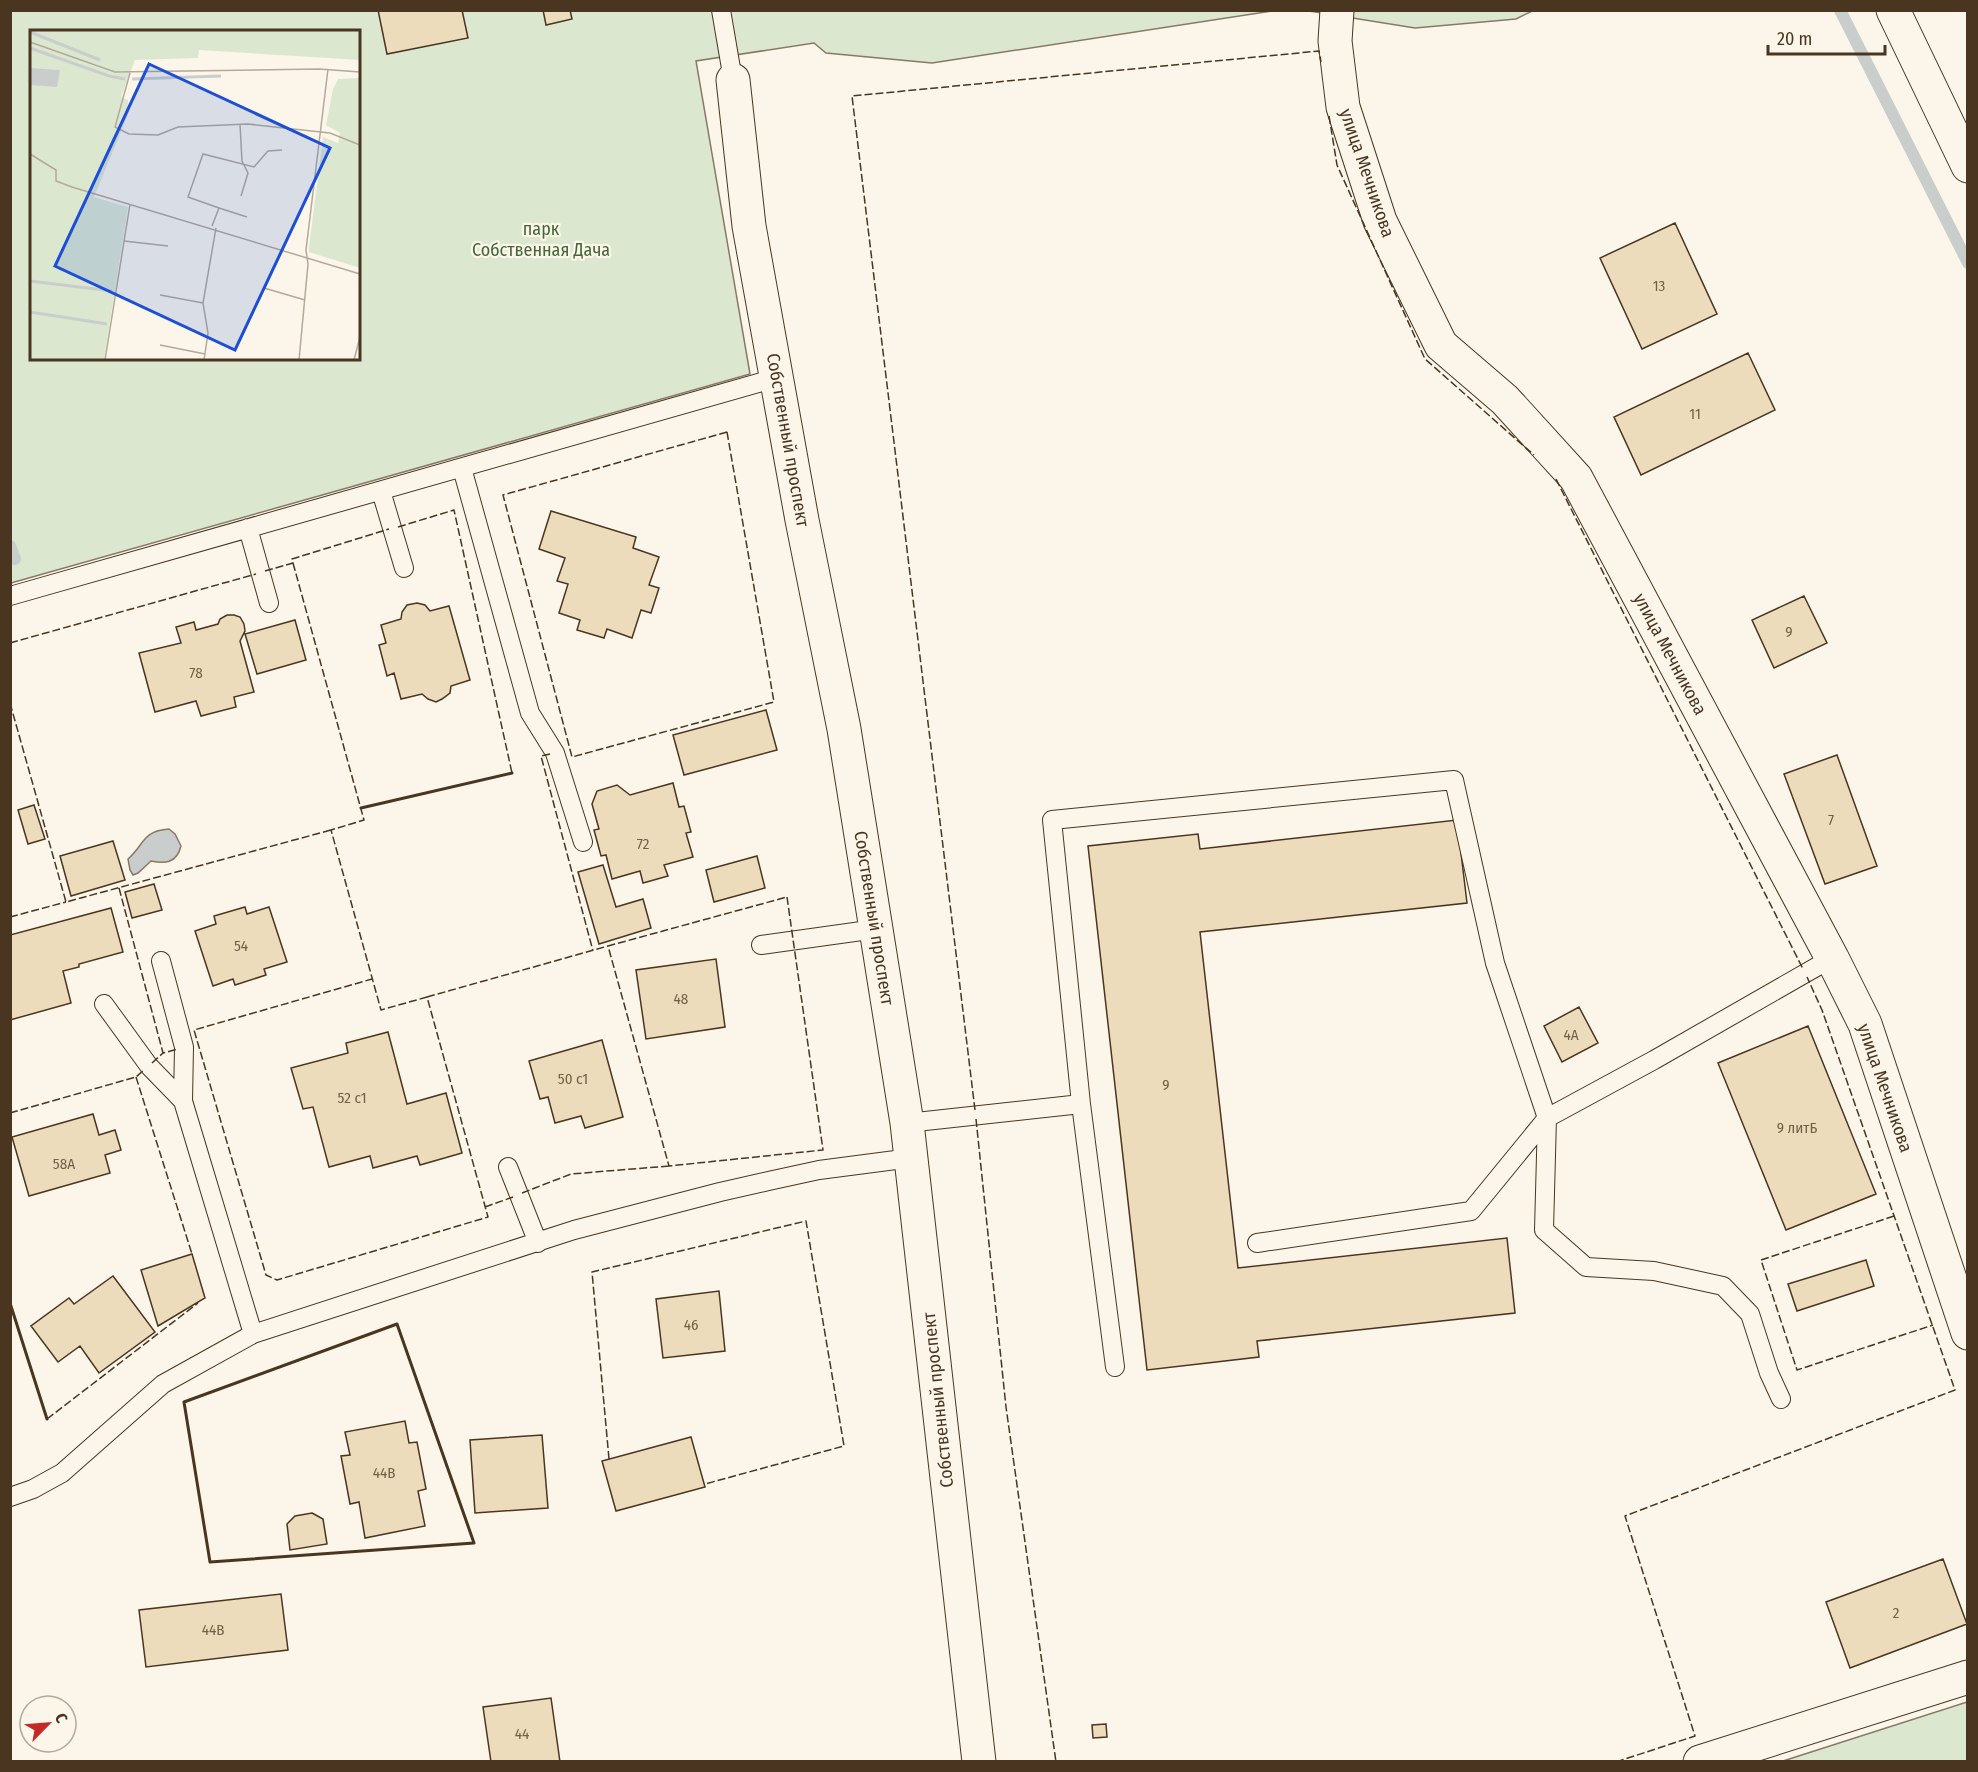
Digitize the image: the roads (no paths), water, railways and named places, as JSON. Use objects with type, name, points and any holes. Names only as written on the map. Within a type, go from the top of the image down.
[{"type":"street","name":"улица Мечникова","points":[[1337,10],[1335,41],[1343,107],[1380,221],[1441,345],[1505,400],[1576,478],[1832,958],[1864,1024],[1968,1333]]},
{"type":"street","points":[[1893,10],[1968,166]]},
{"type":"street","name":"Собственный проспект","points":[[733,80],[749,226],[802,520],[844,729],[907,1124],[979,1761]]},
{"type":"street","points":[[1700,1761],[1968,1677]]},
{"type":"lane","points":[[721,10],[733,80]]},
{"type":"lane","points":[[10,596],[776,378]]},
{"type":"lane","points":[[462,468],[530,713],[555,753],[583,842]]},
{"type":"lane","points":[[381,491],[404,568]]},
{"type":"lane","points":[[248,528],[269,603]]},
{"type":"lane","points":[[1115,1367],[1081,1104],[1052,820],[1454,780],[1495,963],[1547,1118],[1544,1230],[1586,1266],[1654,1271],[1723,1286],[1750,1314],[1769,1373],[1781,1399]]},
{"type":"lane","points":[[761,945],[876,929]]},
{"type":"lane","points":[[1257,1243],[1471,1211],[1547,1118],[1832,958]]},
{"type":"lane","points":[[161,962],[184,1047],[183,1101],[254,1334]]},
{"type":"lane","points":[[104,1004],[149,1066],[183,1101]]},
{"type":"lane","points":[[907,1124],[1081,1104]]},
{"type":"lane","points":[[10,1497],[33,1489],[62,1473],[163,1384],[254,1334],[574,1230],[720,1192],[819,1170],[911,1158]]},
{"type":"lane","points":[[508,1167],[537,1243]]},
{"type":"waterway","points":[[1840,10],[1968,263]]},
{"type":"waterway","points":[[10,546],[15,559]]},
{"type":"park label","name":"парк Собственная Дача","points":[[541,239]]}]
